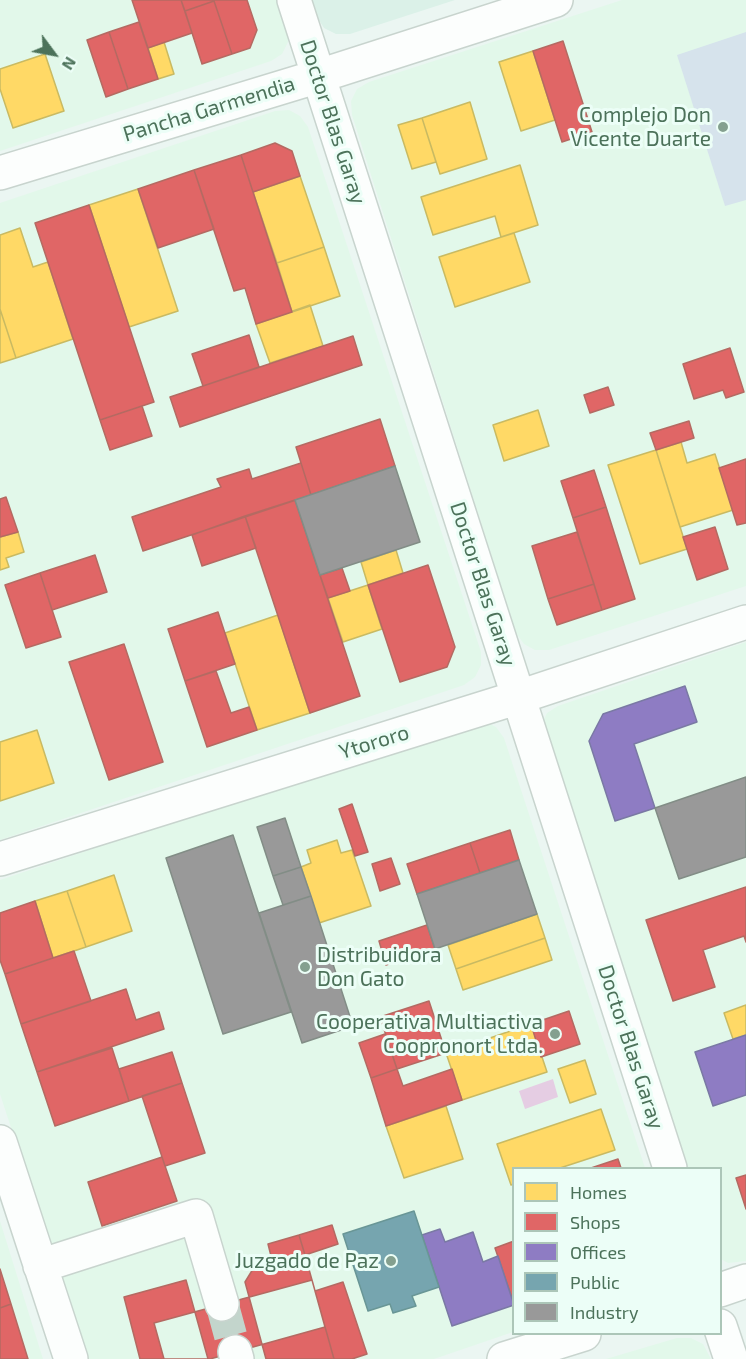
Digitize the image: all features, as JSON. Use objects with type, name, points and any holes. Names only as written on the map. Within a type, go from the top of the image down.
[{"type":"street","name":"Doctor Blas Garay","points":[[294,0],[670,1167]]},
{"type":"street","name":"Pancha Garmendia","points":[[0,173],[319,76],[556,0]]},
{"type":"street","name":"Ytororo","points":[[0,859],[519,697],[746,622]]},
{"type":"street","points":[[0,1142],[71,1359]]},
{"type":"street","points":[[39,1266],[196,1216],[222,1304]]},
{"type":"street","points":[[722,1289],[746,1281]]},
{"type":"street","points":[[722,1332],[731,1359]]},
{"type":"street","points":[[504,1359],[581,1335]]},
{"type":"shaded area","points":[[0,0],[279,0],[288,28],[288,42],[282,54],[271,61],[0,151]]},
{"type":"shaded area","points":[[312,0],[455,0],[350,34],[336,34],[324,28],[317,17]]},
{"type":"shaded area","points":[[622,0],[746,0],[746,586],[549,650],[535,650],[524,644],[516,633],[352,115],[351,101],[357,89],[369,82]]},
{"type":"shaded area","name":"Complejo Don Vicente Duarte","points":[[746,32],[746,200],[725,206],[677,55]]},
{"type":"shaded area","points":[[289,110],[300,116],[308,127],[481,652],[481,665],[475,677],[464,685],[0,840],[0,203],[275,111]]},
{"type":"shaded area","points":[[746,642],[746,1261],[728,1263],[722,1260],[722,1167],[683,1167],[541,725],[547,713],[558,706]]},
{"type":"shaded area","points":[[484,721],[496,727],[504,738],[645,1167],[512,1167],[512,1332],[434,1359],[87,1359],[0,1094],[0,880],[471,722]]},
{"type":"shaded area","points":[[553,1079],[558,1097],[525,1109],[519,1091]]},
{"type":"shaded area","points":[[0,1221],[43,1359],[0,1359]]},
{"type":"shaded area","points":[[677,1338],[691,1338],[703,1344],[711,1359],[606,1359]]},
{"type":"building: Homes","points":[[164,42],[174,74],[158,79],[148,48]]},
{"type":"building: Homes","points":[[533,51],[555,120],[521,131],[499,62]]},
{"type":"building: Homes","points":[[45,54],[64,111],[13,128],[0,89],[0,69]]},
{"type":"building: Homes","points":[[470,102],[487,159],[440,174],[422,118]]},
{"type":"building: Homes","points":[[422,118],[436,162],[412,169],[398,125]]},
{"type":"building: Homes","points":[[520,165],[538,225],[501,237],[495,216],[433,235],[421,197]]},
{"type":"building: Homes","points":[[300,176],[324,247],[277,263],[253,192]]},
{"type":"building: Homes","points":[[138,189],[178,311],[129,327],[89,205]]},
{"type":"building: Homes","points":[[20,228],[33,267],[48,262],[73,339],[16,358],[0,309],[0,235]]},
{"type":"building: Homes","points":[[514,233],[530,282],[455,307],[439,257]]},
{"type":"building: Homes","points":[[324,247],[340,296],[292,312],[277,263]]},
{"type":"building: Homes","points":[[310,305],[323,346],[270,363],[256,324]]},
{"type":"building: Homes","points":[[0,309],[16,358],[0,363]]},
{"type":"building: Homes","points":[[538,410],[549,446],[504,461],[493,425]]},
{"type":"building: Homes","points":[[681,442],[687,463],[715,454],[733,510],[680,527],[656,450]]},
{"type":"building: Homes","points":[[656,450],[687,549],[640,564],[608,465]]},
{"type":"building: Homes","points":[[18,532],[24,552],[6,558],[9,567],[0,570],[0,537]]},
{"type":"building: Homes","points":[[396,550],[403,573],[368,585],[361,562]]},
{"type":"building: Homes","points":[[368,585],[382,629],[343,642],[328,598]]},
{"type":"building: Homes","points":[[278,615],[310,713],[257,730],[225,633]]},
{"type":"building: Homes","points":[[37,730],[54,783],[0,801],[0,742]]},
{"type":"building: Homes","points":[[337,840],[341,853],[352,850],[371,906],[319,923],[301,867],[311,863],[307,850]]},
{"type":"building: Homes","points":[[114,875],[132,931],[86,947],[67,891]]},
{"type":"building: Homes","points":[[67,891],[86,947],[53,958],[35,901]]},
{"type":"building: Homes","points":[[537,914],[545,938],[456,969],[448,945]]},
{"type":"building: Homes","points":[[545,938],[552,960],[463,990],[456,969]]},
{"type":"building: Homes","points":[[746,1005],[746,1035],[733,1039],[724,1013]]},
{"type":"building: Homes","points":[[531,1024],[547,1072],[462,1100],[446,1053]]},
{"type":"building: Homes","points":[[585,1060],[596,1094],[570,1103],[558,1069]]},
{"type":"building: Homes","points":[[446,1106],[463,1159],[404,1178],[386,1126]]},
{"type":"building: Homes","points":[[601,1109],[615,1150],[563,1167],[512,1167],[511,1185],[497,1144]]},
{"type":"building: Shops","points":[[132,0],[181,0],[192,33],[148,48]]},
{"type":"building: Shops","points":[[181,0],[247,0],[257,30],[250,48],[232,54],[214,1],[185,11]]},
{"type":"building: Shops","points":[[214,1],[232,54],[202,64],[185,11]]},
{"type":"building: Shops","points":[[139,22],[158,79],[128,89],[109,32]]},
{"type":"building: Shops","points":[[109,32],[128,89],[106,97],[87,40]]},
{"type":"building: Shops","points":[[563,41],[592,132],[562,142],[533,51]]},
{"type":"building: Shops","points":[[275,143],[292,151],[300,176],[253,192],[241,155]]},
{"type":"building: Shops","points":[[241,155],[292,312],[256,324],[245,288],[234,291],[194,170]]},
{"type":"building: Shops","points":[[194,170],[214,229],[158,248],[138,189]]},
{"type":"building: Shops","points":[[89,205],[154,402],[100,420],[35,223]]},
{"type":"building: Shops","points":[[249,335],[259,367],[203,386],[192,354]]},
{"type":"building: Shops","points":[[353,336],[362,365],[180,427],[170,397]]},
{"type":"building: Shops","points":[[730,348],[744,392],[726,398],[723,390],[694,399],[683,364]]},
{"type":"building: Shops","points":[[608,387],[614,405],[590,413],[584,395]]},
{"type":"building: Shops","points":[[142,406],[152,436],[110,450],[100,420]]},
{"type":"building: Shops","points":[[380,419],[395,466],[311,495],[296,447]]},
{"type":"building: Shops","points":[[689,421],[694,438],[656,450],[650,433]]},
{"type":"building: Shops","points":[[746,459],[746,523],[737,525],[719,468]]},
{"type":"building: Shops","points":[[301,463],[311,495],[143,551],[132,517],[221,487],[217,479],[249,469],[252,479]]},
{"type":"building: Shops","points":[[594,470],[606,507],[573,518],[561,481]]},
{"type":"building: Shops","points":[[6,497],[18,532],[0,537],[0,499]]},
{"type":"building: Shops","points":[[295,500],[360,696],[310,713],[245,516]]},
{"type":"building: Shops","points":[[606,507],[635,599],[602,610],[573,518]]},
{"type":"building: Shops","points":[[245,516],[256,548],[202,566],[192,535]]},
{"type":"building: Shops","points":[[715,527],[728,569],[697,580],[683,537]]},
{"type":"building: Shops","points":[[577,532],[594,584],[548,599],[532,546]]},
{"type":"building: Shops","points":[[95,555],[107,592],[52,610],[40,573]]},
{"type":"building: Shops","points":[[428,565],[455,647],[447,667],[400,682],[368,585]]},
{"type":"building: Shops","points":[[342,568],[350,591],[328,598],[320,575]]},
{"type":"building: Shops","points":[[40,573],[61,637],[26,648],[5,585]]},
{"type":"building: Shops","points":[[594,584],[602,610],[557,625],[548,599]]},
{"type":"building: Shops","points":[[218,612],[235,664],[185,681],[168,629]]},
{"type":"building: Shops","points":[[124,644],[163,762],[109,780],[69,662]]},
{"type":"building: Shops","points":[[216,671],[231,713],[249,707],[257,730],[207,747],[185,681]]},
{"type":"building: Shops","points":[[352,804],[368,852],[355,856],[339,809]]},
{"type":"building: Shops","points":[[510,830],[519,860],[480,873],[470,843]]},
{"type":"building: Shops","points":[[470,843],[480,873],[417,894],[407,864]]},
{"type":"building: Shops","points":[[391,858],[400,884],[380,891],[372,864]]},
{"type":"building: Shops","points":[[746,887],[746,942],[744,936],[703,950],[715,987],[673,1001],[646,920]]},
{"type":"building: Shops","points":[[35,901],[53,958],[5,974],[0,960],[0,913]]},
{"type":"building: Shops","points":[[427,925],[435,949],[386,965],[379,941]]},
{"type":"building: Shops","points":[[74,951],[91,1001],[21,1024],[5,974]]},
{"type":"building: Shops","points":[[126,989],[136,1020],[159,1012],[164,1029],[37,1072],[21,1024]]},
{"type":"building: Shops","points":[[429,1001],[446,1053],[397,1069],[380,1017]]},
{"type":"building: Shops","name":"Cooperativa Multiactiva Coopronort Ltda.","points":[[569,1011],[580,1044],[541,1057],[531,1024]]},
{"type":"building: Shops","points":[[385,1034],[397,1069],[371,1078],[359,1043]]},
{"type":"building: Shops","points":[[112,1048],[129,1101],[55,1126],[37,1072]]},
{"type":"building: Shops","points":[[172,1052],[182,1083],[129,1101],[119,1069]]},
{"type":"building: Shops","points":[[397,1069],[403,1086],[452,1069],[462,1100],[386,1126],[371,1078]]},
{"type":"building: Shops","points":[[182,1083],[205,1153],[165,1166],[142,1096]]},
{"type":"building: Shops","points":[[162,1157],[177,1201],[102,1226],[88,1182]]},
{"type":"building: Shops","points":[[618,1159],[621,1167],[594,1167]]},
{"type":"building: Shops","points":[[746,1175],[746,1209],[736,1178]]},
{"type":"building: Shops","points":[[332,1225],[338,1244],[305,1255],[299,1235]]},
{"type":"building: Shops","points":[[299,1235],[334,1359],[266,1359],[245,1282],[253,1269],[273,1264],[268,1244]]},
{"type":"building: Shops","points":[[512,1242],[512,1298],[495,1248]]},
{"type":"building: Shops","points":[[0,1269],[11,1304],[0,1308]]},
{"type":"building: Shops","points":[[186,1280],[208,1359],[140,1359],[124,1297]]},
{"type":"building: Shops","points":[[312,1280],[325,1327],[210,1359],[164,1359],[154,1323]]},
{"type":"building: Shops","points":[[343,1282],[367,1354],[352,1359],[334,1359],[315,1291]]},
{"type":"building: Shops","points":[[11,1304],[28,1359],[0,1359],[0,1308]]},
{"type":"building: Offices","points":[[685,686],[697,722],[634,744],[655,808],[615,821],[589,741],[603,714]]},
{"type":"building: Offices","points":[[746,1035],[746,1095],[713,1106],[695,1052]]},
{"type":"building: Offices","points":[[440,1229],[445,1242],[473,1232],[483,1262],[498,1256],[512,1299],[512,1306],[452,1326],[422,1235]]},
{"type":"building: Public","name":"Juzgado de Paz","points":[[414,1211],[439,1287],[412,1296],[416,1306],[393,1313],[390,1304],[368,1311],[343,1234]]},
{"type":"building: Industry","points":[[395,466],[420,542],[320,575],[295,500]]},
{"type":"building: Industry","points":[[746,777],[746,857],[679,879],[655,808]]},
{"type":"building: Industry","points":[[285,818],[301,867],[273,876],[257,827]]},
{"type":"building: Industry","points":[[233,835],[291,1012],[223,1034],[166,858]]},
{"type":"building: Industry","points":[[519,860],[537,914],[435,949],[417,894]]},
{"type":"building: Industry","points":[[301,867],[311,896],[283,905],[273,876]]},
{"type":"building: Industry","name":"Distribuidora Don Gato","points":[[311,896],[353,1026],[302,1043],[259,913]]},
{"type":"tunnel","points":[[222,1304],[235,1352]]},
{"type":"place","name":"Complejo Don Vicente Duarte","points":[[723,127]]},
{"type":"place","name":"Distribuidora Don Gato","points":[[305,967]]},
{"type":"place","name":"Cooperativa Multiactiva Coopronort Ltda.","points":[[555,1034]]},
{"type":"place","name":"Juzgado de Paz","points":[[391,1261]]}]
